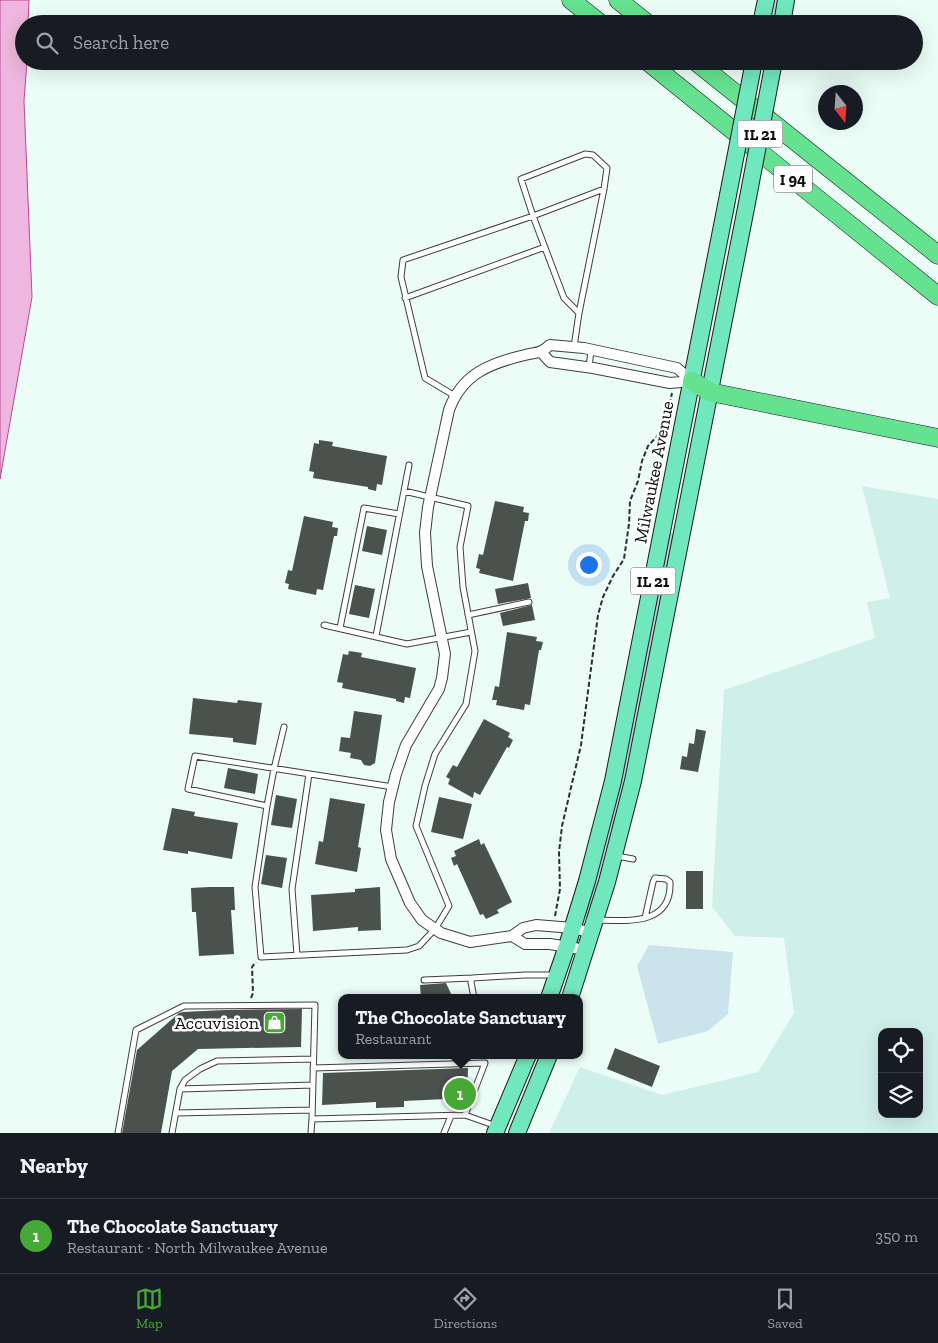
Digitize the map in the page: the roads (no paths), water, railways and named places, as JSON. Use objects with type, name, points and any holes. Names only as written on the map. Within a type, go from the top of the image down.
[{"type":"highway","points":[[572,0],[590,15]]},
{"type":"highway","points":[[618,0],[637,15]]},
{"type":"highway","name":"I 94","points":[[658,70],[938,296]]},
{"type":"highway","name":"I 94","points":[[706,70],[938,254]]},
{"type":"highway","points":[[692,381],[710,392],[938,438]]},
{"type":"main road","points":[[764,15],[766,0]]},
{"type":"main road","points":[[784,15],[786,0]]},
{"type":"main road","name":"Milwaukee Avenue","points":[[550,994],[573,928],[613,781],[752,70]]},
{"type":"main road","name":"IL 21","points":[[594,926],[614,856],[642,737],[772,70]]},
{"type":"main road","points":[[571,994],[594,926]]},
{"type":"main road","points":[[497,1130],[526,1059]]},
{"type":"main road","points":[[517,1133],[547,1059]]},
{"type":"street","points":[[594,926],[573,928],[536,925],[523,928],[512,936],[470,942],[448,936],[422,920],[410,903],[391,858],[386,830],[393,786],[406,745],[439,689],[445,654],[427,566],[424,533],[430,496],[449,410],[455,396],[467,380],[490,365],[526,355],[542,353],[550,346],[574,347],[677,368],[692,381]]},
{"type":"street","points":[[542,353],[550,362],[670,383],[692,381]]},
{"type":"street","points":[[512,936],[525,944],[539,942],[586,950]]},
{"type":"lane","points":[[574,347],[607,168],[593,155],[584,154],[521,179],[564,298],[579,313]]},
{"type":"lane","points":[[455,396],[425,378],[401,277],[403,260],[533,216],[604,189]]},
{"type":"lane","points":[[405,298],[546,247]]},
{"type":"lane","points":[[589,368],[591,349]]},
{"type":"lane","points":[[376,636],[409,465]]},
{"type":"lane","points":[[284,727],[267,806],[255,887],[260,956],[407,950],[419,946],[435,929],[449,906],[416,826],[425,786],[435,754],[466,704],[475,651],[463,588],[460,547],[468,506],[404,491]]},
{"type":"lane","points":[[340,628],[364,508],[399,514]]},
{"type":"lane","points":[[468,615],[529,602]]},
{"type":"lane","points":[[324,625],[407,644],[471,632]]},
{"type":"lane","points":[[267,806],[188,789],[195,756],[393,786]]},
{"type":"lane","points":[[297,955],[292,889],[309,774]]},
{"type":"lane","points":[[614,856],[633,859]]},
{"type":"lane","points":[[594,926],[630,921],[645,918],[650,917],[661,909],[668,899],[670,882],[666,879],[655,878],[645,918]]},
{"type":"lane","points":[[424,980],[557,975]]},
{"type":"lane","points":[[472,978],[473,994]]},
{"type":"lane","points":[[118,1133],[136,1030],[184,1006],[315,1005],[311,1133]]},
{"type":"lane","points":[[172,1133],[180,1089],[185,1080],[200,1069],[217,1061],[313,1058]]},
{"type":"lane","points":[[313,1068],[485,1063],[465,1115]]},
{"type":"lane","points":[[180,1089],[312,1085]]},
{"type":"lane","points":[[176,1114],[312,1110]]},
{"type":"lane","points":[[312,1119],[465,1115],[497,1130]]},
{"type":"lane","points":[[444,1133],[450,1116]]},
{"type":"place","name":"Accuvision","points":[[275,1023]]},
{"type":"place","name":"The Chocolate Sanctuary","points":[[460,1094]]}]
